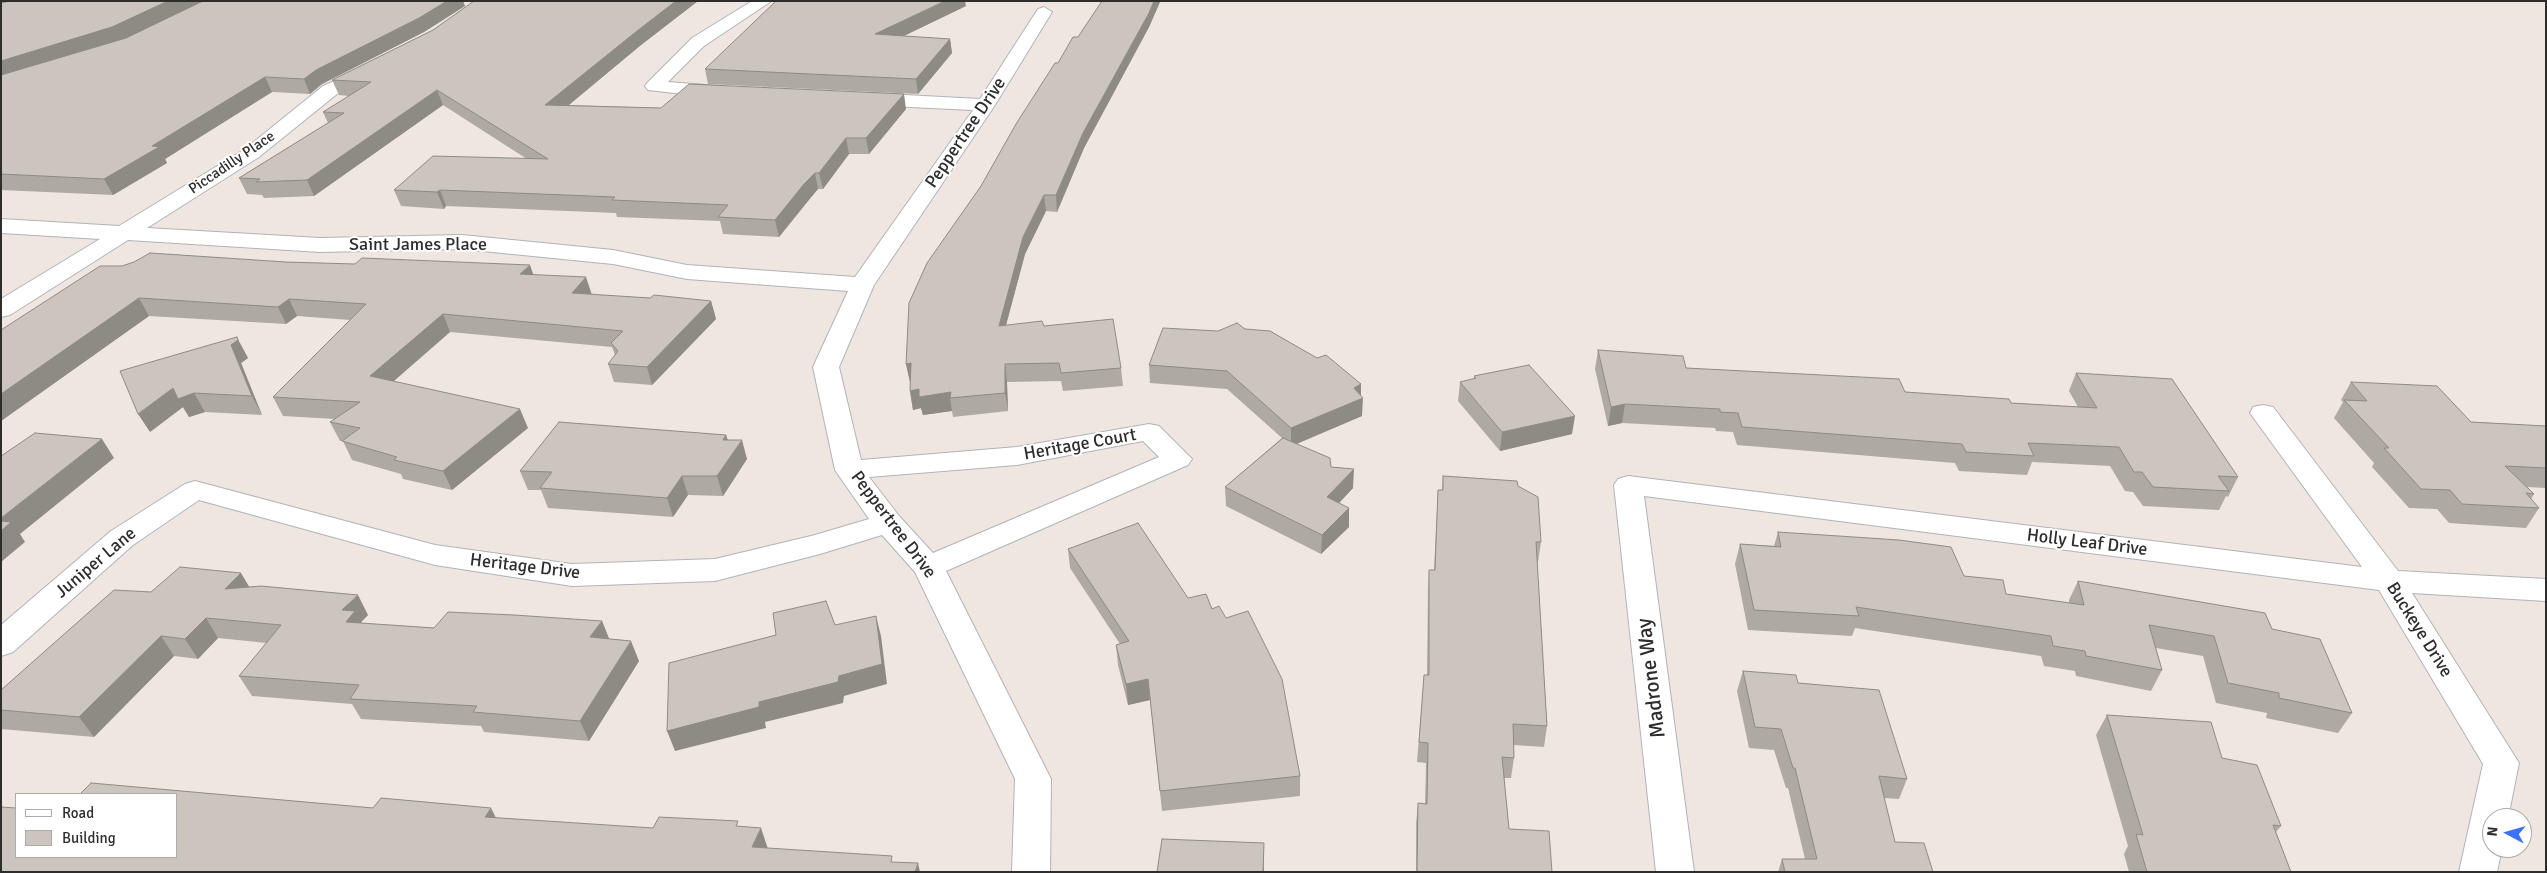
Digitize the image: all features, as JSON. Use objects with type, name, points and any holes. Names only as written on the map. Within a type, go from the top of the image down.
[{"type":"street","points":[[733,93],[654,86],[698,42],[762,2]]},
{"type":"street","name":"Peppertree Drive","points":[[1031,872],[1033,779],[928,567],[888,523],[849,470],[826,367],[862,285],[986,105],[1044,12]]},
{"type":"street","name":"Piccadilly Place","points":[[1,310],[252,153],[330,90],[389,60]]},
{"type":"street","points":[[849,98],[986,105]]},
{"type":"street","name":"Saint James Place","points":[[1,226],[320,245],[462,242],[613,257],[687,272],[862,285]]},
{"type":"street","name":"Buckeye Drive","points":[[2263,413],[2390,581],[2501,763],[2478,872]]},
{"type":"street","name":"Heritage Court","points":[[849,470],[1017,456],[1148,432],[1178,459],[928,567]]},
{"type":"street","name":"Holly Leaf Drive","points":[[1628,485],[2390,581],[2546,590]]},
{"type":"street","name":"Madrone Way","points":[[1628,485],[1675,872]]},
{"type":"street","name":"Heritage Drive","points":[[195,490],[435,555],[572,575],[715,570],[820,544],[888,523]]},
{"type":"street","name":"Juniper Lane","points":[[1,644],[122,538],[195,490]]},
{"type":"building","points":[[10,1],[168,1],[112,27],[1,61],[1,3]]},
{"type":"building","points":[[203,1],[447,1],[419,18],[316,70],[304,79],[265,77],[152,146],[159,147],[104,179],[1,174],[1,75],[126,38]]},
{"type":"building","points":[[474,1],[676,1],[545,105],[661,108],[689,84],[904,94],[866,138],[846,138],[819,173],[815,173],[804,184],[775,220],[718,217],[728,205],[612,200],[615,197],[394,190],[433,156],[548,159],[437,90],[307,180],[256,182],[260,179],[239,178],[344,113],[323,112],[371,82],[332,80],[433,30]]},
{"type":"building","points":[[776,1],[945,1],[875,34],[950,39],[916,79],[705,69]]},
{"type":"building","points":[[1102,1],[1154,1],[1083,133],[1056,195],[1044,195],[1023,237],[999,326],[1042,321],[1044,326],[1113,319],[1121,368],[1061,373],[1059,363],[1005,364],[1005,393],[950,398],[951,392],[919,397],[919,389],[910,391],[911,363],[906,364],[909,303],[927,263],[981,186],[1016,124],[1055,63],[1058,63],[1073,37],[1078,37]]},
{"type":"building","points":[[150,253],[286,262],[355,264],[362,258],[530,265],[520,274],[586,277],[572,293],[650,298],[654,295],[711,301],[647,367],[608,364],[618,351],[611,343],[623,331],[443,314],[370,376],[520,409],[443,471],[394,460],[397,457],[342,441],[360,428],[330,422],[360,402],[273,397],[366,304],[289,299],[278,307],[139,298],[1,394],[1,330],[100,266],[122,266]]},
{"type":"building","points":[[1237,323],[1245,329],[1270,331],[1317,358],[1326,355],[1361,384],[1354,388],[1363,398],[1291,428],[1227,371],[1149,365],[1163,328],[1218,331]]},
{"type":"building","points":[[237,337],[238,340],[231,345],[252,396],[194,393],[178,399],[173,388],[138,414],[120,371]]},
{"type":"building","points":[[1598,350],[1683,356],[1686,368],[1899,379],[1905,392],[2009,399],[2011,403],[2097,408],[2076,373],[2172,379],[2238,477],[2218,476],[2229,491],[2153,487],[2142,472],[2134,472],[2119,447],[2028,443],[2034,456],[1966,452],[1962,444],[1742,427],[1738,413],[1720,412],[1720,409],[1625,404],[1611,407]]},
{"type":"building","points":[[1529,365],[1575,416],[1502,432],[1460,382],[1476,378],[1474,376]]},
{"type":"building","points":[[2351,382],[2437,386],[2471,422],[2546,426],[2546,468],[2505,466],[2534,494],[2526,493],[2539,508],[2462,504],[2450,490],[2421,489],[2384,448],[2389,448],[2344,400],[2367,401]]},
{"type":"building","points":[[559,422],[726,435],[723,440],[742,440],[717,476],[682,476],[667,498],[540,488],[552,472],[520,471]]},
{"type":"building","points":[[35,433],[102,439],[1,518],[1,456]]},
{"type":"building","points":[[1283,438],[1330,458],[1331,467],[1354,469],[1327,497],[1349,508],[1322,535],[1225,487]]},
{"type":"building","points":[[1443,476],[1517,481],[1518,486],[1538,497],[1541,542],[1536,542],[1547,726],[1513,724],[1514,758],[1502,757],[1509,829],[1549,831],[1552,872],[1417,872],[1418,803],[1427,804],[1428,743],[1419,742],[1424,675],[1429,675],[1429,570],[1435,570],[1438,490],[1443,490]]},
{"type":"building","points":[[1,521],[11,522],[1,531]]},
{"type":"building","points":[[1138,523],[1188,598],[1206,594],[1212,609],[1219,606],[1226,618],[1248,611],[1282,679],[1300,776],[1160,791],[1148,679],[1126,684],[1116,645],[1129,641],[1068,549]]},
{"type":"building","points":[[1778,532],[1899,540],[1951,547],[1964,576],[2003,580],[2006,594],[2084,605],[2078,581],[2265,613],[2272,629],[2320,639],[2352,713],[2279,698],[2279,693],[2228,683],[2214,636],[2149,625],[2162,670],[2086,656],[2085,651],[2053,646],[2051,636],[1856,607],[1859,616],[1754,610],[1740,544],[1781,547]]},
{"type":"building","points":[[180,567],[241,573],[225,589],[261,586],[358,595],[342,610],[355,611],[346,622],[434,628],[448,612],[514,615],[602,621],[590,637],[631,641],[580,721],[473,712],[477,706],[350,699],[359,685],[239,676],[281,625],[206,618],[185,639],[161,636],[79,717],[1,710],[1,690],[114,590],[151,592]]},
{"type":"building","points":[[826,601],[835,625],[876,616],[882,664],[839,676],[838,682],[759,702],[759,707],[667,731],[669,663],[776,635],[773,613]]},
{"type":"building","points":[[1743,671],[1796,675],[1798,683],[1879,690],[1907,779],[1879,776],[1895,842],[1924,843],[1933,872],[1785,872],[1782,859],[1817,859],[1795,768],[1793,768],[1781,729],[1755,727]]},
{"type":"building","points":[[2107,715],[2211,722],[2222,758],[2257,765],[2281,826],[2273,825],[2291,872],[2147,872],[2136,834],[2143,835]]},
{"type":"building","points":[[91,783],[373,808],[381,798],[491,808],[485,817],[653,828],[659,817],[738,821],[736,826],[761,828],[752,847],[892,856],[891,862],[918,863],[915,872],[1,872],[1,807],[15,808],[15,858],[178,858],[178,793],[81,793]]},
{"type":"building","points":[[1162,839],[1264,843],[1263,872],[1157,872]]}]
